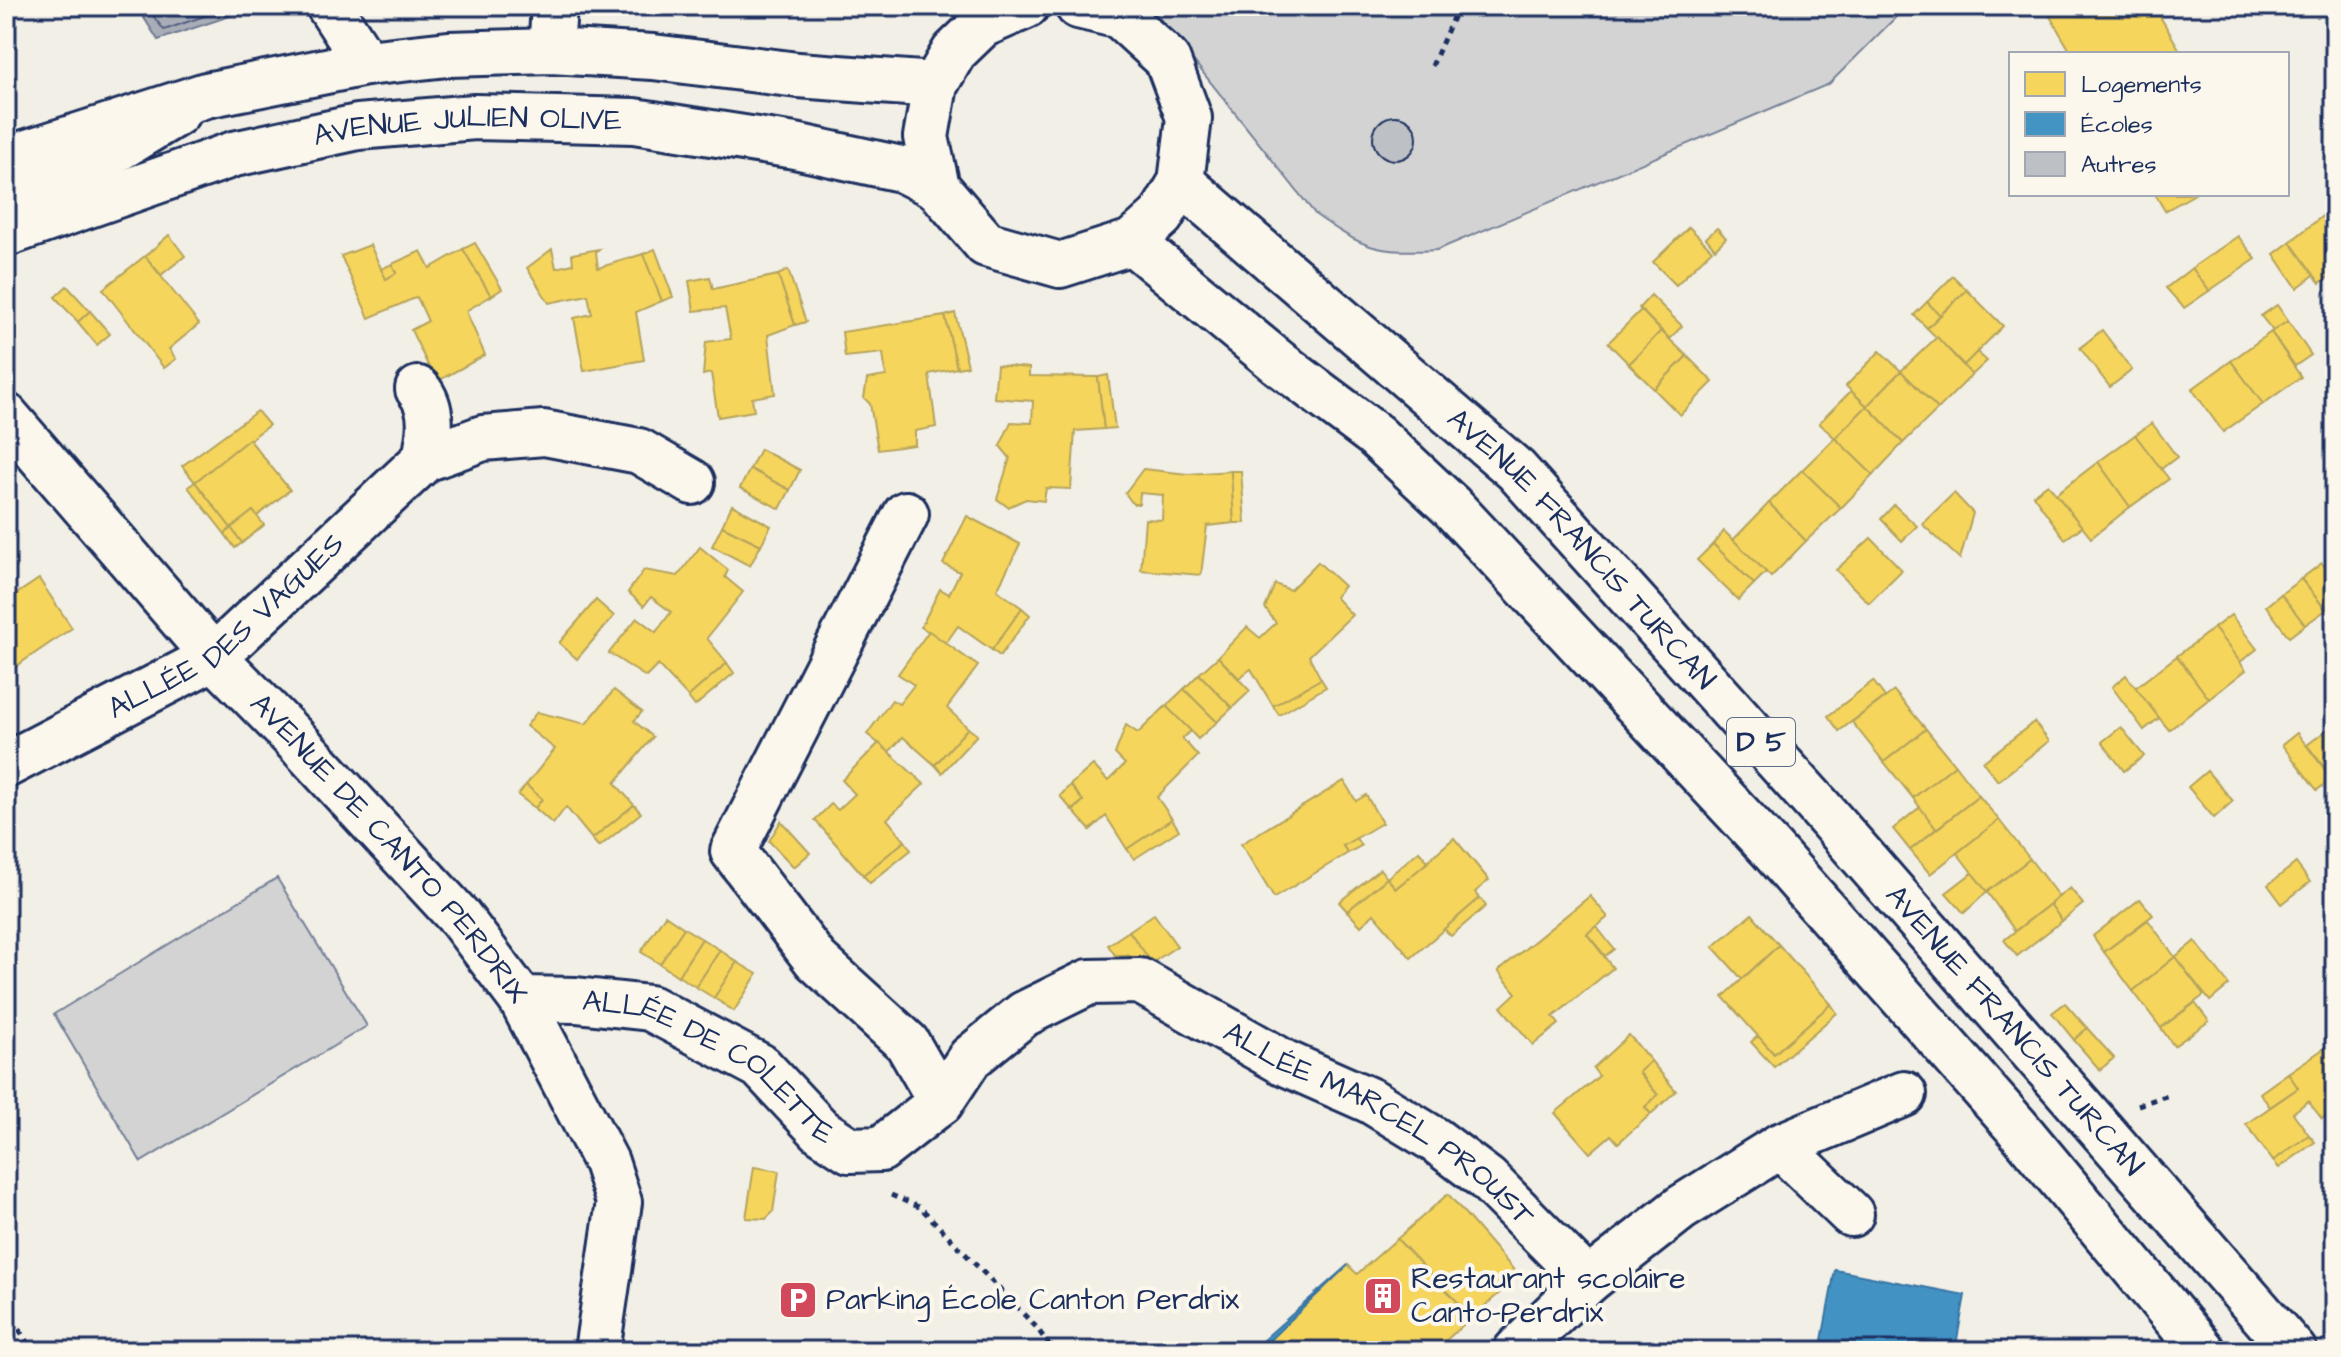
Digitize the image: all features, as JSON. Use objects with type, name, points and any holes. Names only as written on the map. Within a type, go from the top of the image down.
[{"type":"main road","points":[[329,6],[366,63]]},
{"type":"main road","points":[[551,51],[554,6]]},
{"type":"main road","points":[[1026,6],[980,16],[935,85],[926,137],[937,187],[986,244],[1060,265],[1132,242],[1161,216],[1181,182],[1189,118],[1167,59],[1120,16],[1078,6]]},
{"type":"main road","points":[[6,159],[206,95],[366,63],[448,54],[551,51],[653,57],[798,75],[935,85]]},
{"type":"main road","points":[[6,199],[119,148],[206,95]]},
{"type":"main road","name":"AVENUE JULIEN OLIVE","points":[[6,234],[234,154],[358,127],[475,117],[634,121],[795,146],[901,169],[937,187]]},
{"type":"main road","name":"AVENUE FRANCIS TURCAN","points":[[1181,182],[1516,470],[1820,808],[2294,1351]]},
{"type":"main road","name":"AVENUE FRANCIS TURCAN","points":[[1132,242],[1279,363],[1375,435],[1451,506],[1771,849],[2016,1126],[2203,1351]]},
{"type":"main road","points":[[418,389],[428,401],[431,433],[425,459]]},
{"type":"main road","name":"AVENUE DE CANTO PERDRIX","points":[[6,416],[214,657],[460,918],[521,999],[606,1162],[619,1202],[597,1351]]},
{"type":"main road","name":"ALLÉE DES VAGUES","points":[[6,765],[214,657],[425,459],[483,438],[544,433],[639,451],[692,482]]},
{"type":"main road","points":[[906,514],[733,851],[816,960],[907,1043],[941,1102]]},
{"type":"main road","name":"ALLÉE MARCEL PROUST","points":[[1024,1014],[1089,982],[1140,981],[1283,1062],[1371,1101],[1435,1140],[1487,1179],[1588,1281]]},
{"type":"main road","name":"ALLÉE DE COLETTE","points":[[521,999],[576,1000],[650,1008],[760,1066],[821,1131],[850,1150],[881,1149],[941,1102],[970,1058],[1024,1014]]},
{"type":"main road","points":[[1516,1351],[1588,1281],[1681,1208],[1780,1146],[1904,1094]]},
{"type":"main road","points":[[1780,1146],[1851,1214]]},
{"type":"path","points":[[1432,66],[1458,6]]},
{"type":"path","points":[[921,1208],[1037,1328],[1048,1350]]},
{"type":"path","points":[[6,1309],[33,1351]]},
{"type":"shaded area","points":[[1150,6],[1907,6],[1829,84],[1437,250],[1400,251],[1360,242],[1316,215]]},
{"type":"shaded area","points":[[277,878],[367,1026],[141,1162],[54,1014]]},
{"type":"water","points":[[153,6],[225,6],[230,16],[158,40],[141,13]]},
{"type":"building: Logements","points":[[2044,6],[2154,6],[2181,52],[2071,52]]},
{"type":"building: Logements","points":[[2335,162],[2335,182],[2326,168]]},
{"type":"building: Logements","points":[[2156,196],[2191,196],[2165,211]]},
{"type":"building: Logements","points":[[2335,207],[2335,227],[2325,214]]},
{"type":"building: Logements","points":[[2325,214],[2335,227],[2335,272],[2320,283],[2290,242]]},
{"type":"building: Logements","points":[[1689,227],[1712,250],[1676,285],[1653,262]]},
{"type":"building: Logements","points":[[1717,228],[1726,238],[1715,249],[1706,238]]},
{"type":"building: Logements","points":[[169,235],[185,256],[161,275],[145,256]]},
{"type":"building: Logements","points":[[2238,236],[2256,259],[2209,291],[2192,268]]},
{"type":"building: Logements","points":[[2290,242],[2314,275],[2297,288],[2274,254]]},
{"type":"building: Logements","points":[[475,243],[502,289],[491,296],[463,249]]},
{"type":"building: Logements","points":[[370,245],[386,279],[396,273],[392,264],[421,251],[430,268],[463,249],[491,296],[466,311],[485,355],[436,382],[411,330],[428,321],[417,297],[369,318],[341,256]]},
{"type":"building: Logements","points":[[552,249],[556,268],[573,264],[572,254],[599,249],[596,252],[598,268],[643,254],[662,301],[636,312],[644,360],[584,371],[574,318],[592,314],[588,295],[549,303],[527,268]]},
{"type":"building: Logements","points":[[655,249],[673,297],[662,301],[643,254]]},
{"type":"building: Logements","points":[[145,256],[199,324],[169,349],[176,359],[164,368],[103,289]]},
{"type":"building: Logements","points":[[392,264],[396,273],[386,279],[381,269]]},
{"type":"building: Logements","points":[[2192,268],[2209,291],[2184,308],[2166,288]]},
{"type":"building: Logements","points":[[788,270],[806,322],[795,325],[778,275]]},
{"type":"building: Logements","points":[[778,275],[795,325],[768,335],[775,394],[752,398],[754,411],[718,417],[711,373],[703,375],[706,342],[731,339],[725,308],[694,311],[689,281],[710,277],[713,289]]},
{"type":"building: Logements","points":[[1953,276],[1967,290],[1940,315],[1927,302]]},
{"type":"building: Logements","points":[[67,286],[90,311],[78,322],[55,297]]},
{"type":"building: Logements","points":[[1967,290],[2003,326],[1964,365],[1927,328]]},
{"type":"building: Logements","points":[[1651,295],[1682,326],[1670,339],[1639,308]]},
{"type":"building: Logements","points":[[1927,302],[1940,315],[1927,328],[1914,315]]},
{"type":"building: Logements","points":[[2277,305],[2288,321],[2273,331],[2261,316]]},
{"type":"building: Logements","points":[[1641,310],[1661,331],[1629,364],[1608,343]]},
{"type":"building: Logements","points":[[90,311],[110,334],[97,345],[78,322]]},
{"type":"building: Logements","points":[[955,313],[968,366],[957,368],[945,316]]},
{"type":"building: Logements","points":[[945,316],[957,368],[929,374],[936,427],[915,431],[915,445],[878,450],[870,404],[864,398],[867,379],[886,376],[883,353],[845,357],[842,332]]},
{"type":"building: Logements","points":[[2288,321],[2311,355],[2295,366],[2271,332]]},
{"type":"building: Logements","points":[[2102,330],[2132,370],[2110,387],[2080,348]]},
{"type":"building: Logements","points":[[1661,331],[1687,356],[1654,389],[1629,364]]},
{"type":"building: Logements","points":[[2271,332],[2301,377],[2263,404],[2231,361]]},
{"type":"building: Logements","points":[[1937,337],[1972,375],[1938,409],[1901,371]]},
{"type":"building: Logements","points":[[1880,351],[1901,371],[1867,406],[1846,386]]},
{"type":"building: Logements","points":[[1977,352],[1987,361],[1972,375],[1964,365]]},
{"type":"building: Logements","points":[[1687,356],[1713,382],[1680,415],[1654,389]]},
{"type":"building: Logements","points":[[2231,361],[2263,404],[2223,432],[2192,389]]},
{"type":"building: Logements","points":[[997,365],[1029,368],[1029,376],[1098,377],[1104,429],[1075,431],[1071,489],[1046,488],[1044,501],[1026,499],[1008,507],[997,499],[1010,458],[1000,446],[1011,422],[1032,423],[1033,401],[994,398]]},
{"type":"building: Logements","points":[[1901,371],[1938,409],[1903,443],[1867,406]]},
{"type":"building: Logements","points":[[1108,375],[1115,428],[1104,429],[1098,377]]},
{"type":"building: Logements","points":[[1851,391],[1867,406],[1835,438],[1819,423]]},
{"type":"building: Logements","points":[[1867,406],[1903,443],[1873,475],[1835,438]]},
{"type":"building: Logements","points":[[257,411],[269,425],[195,482],[182,466]]},
{"type":"building: Logements","points":[[2152,423],[2177,457],[2161,469],[2135,435]]},
{"type":"building: Logements","points":[[2135,435],[2169,479],[2130,507],[2098,462]]},
{"type":"building: Logements","points":[[1835,438],[1873,475],[1841,508],[1802,470]]},
{"type":"building: Logements","points":[[249,439],[290,490],[257,516],[253,511],[231,528],[195,482]]},
{"type":"building: Logements","points":[[760,449],[800,470],[790,490],[750,469]]},
{"type":"building: Logements","points":[[2098,462],[2130,507],[2091,538],[2056,494]]},
{"type":"building: Logements","points":[[750,469],[790,490],[780,509],[740,488]]},
{"type":"building: Logements","points":[[1143,469],[1188,474],[1231,471],[1234,523],[1207,526],[1201,575],[1141,570],[1145,519],[1162,520],[1163,495],[1140,493],[1139,504],[1133,504],[1125,493]]},
{"type":"building: Logements","points":[[1802,470],[1841,508],[1806,541],[1769,503]]},
{"type":"building: Logements","points":[[1231,471],[1241,471],[1245,523],[1234,523]]},
{"type":"building: Logements","points":[[195,482],[231,528],[225,534],[188,487]]},
{"type":"building: Logements","points":[[2048,484],[2082,527],[2065,539],[2033,495]]},
{"type":"building: Logements","points":[[1954,493],[1973,513],[1960,559],[1922,524]]},
{"type":"building: Logements","points":[[1769,503],[1806,541],[1771,577],[1733,540]]},
{"type":"building: Logements","points":[[732,505],[771,526],[761,545],[722,526]]},
{"type":"building: Logements","points":[[1894,505],[1917,526],[1902,541],[1881,519]]},
{"type":"building: Logements","points":[[253,511],[264,525],[242,543],[231,528]]},
{"type":"building: Logements","points":[[967,516],[1020,544],[997,590],[1022,608],[992,650],[958,626],[946,643],[921,627],[940,589],[949,594],[960,572],[943,564]]},
{"type":"building: Logements","points":[[722,526],[761,545],[750,566],[712,546]]},
{"type":"building: Logements","points":[[231,528],[242,543],[235,548],[225,534]]},
{"type":"building: Logements","points":[[1724,531],[1766,572],[1754,584],[1713,544]]},
{"type":"building: Logements","points":[[1871,538],[1902,570],[1869,603],[1836,570]]},
{"type":"building: Logements","points":[[1713,544],[1754,584],[1738,600],[1697,560]]},
{"type":"building: Logements","points":[[700,547],[728,570],[725,577],[743,592],[707,638],[727,663],[688,697],[658,665],[646,677],[609,653],[637,618],[656,632],[671,612],[651,597],[644,606],[628,592],[644,570],[678,576]]},
{"type":"building: Logements","points":[[1318,562],[1344,586],[1335,597],[1352,615],[1309,656],[1321,679],[1273,706],[1251,669],[1239,678],[1218,657],[1247,627],[1260,638],[1276,623],[1265,608],[1275,584],[1290,590]]},
{"type":"building: Logements","points":[[2322,563],[2335,580],[2335,602],[2326,610],[2301,579]]},
{"type":"building: Logements","points":[[39,579],[72,628],[6,673],[6,601]]},
{"type":"building: Logements","points":[[2301,579],[2326,610],[2305,625],[2281,594]]},
{"type":"building: Logements","points":[[2281,594],[2305,625],[2289,637],[2266,606]]},
{"type":"building: Logements","points":[[596,600],[614,616],[577,659],[559,643]]},
{"type":"building: Logements","points":[[1022,608],[1030,615],[1000,656],[992,650]]},
{"type":"building: Logements","points":[[2231,615],[2257,649],[2240,662],[2214,628]]},
{"type":"building: Logements","points":[[2214,628],[2246,670],[2209,699],[2177,656]]},
{"type":"building: Logements","points":[[929,631],[978,666],[947,708],[968,728],[935,765],[903,737],[889,752],[867,734],[892,700],[899,704],[914,685],[898,674]]},
{"type":"building: Logements","points":[[2177,656],[2209,699],[2169,730],[2135,688]]},
{"type":"building: Logements","points":[[1218,657],[1250,691],[1232,708],[1199,674]]},
{"type":"building: Logements","points":[[727,663],[734,673],[695,706],[688,697]]},
{"type":"building: Logements","points":[[1199,674],[1232,708],[1217,722],[1184,689]]},
{"type":"building: Logements","points":[[2126,675],[2159,718],[2144,730],[2112,687]]},
{"type":"building: Logements","points":[[1321,679],[1326,687],[1279,715],[1273,706]]},
{"type":"building: Logements","points":[[1873,681],[1885,697],[1839,731],[1828,716]]},
{"type":"building: Logements","points":[[1184,689],[1217,722],[1198,739],[1166,706]]},
{"type":"building: Logements","points":[[614,690],[642,712],[634,721],[653,737],[615,783],[634,805],[592,839],[566,807],[553,824],[535,808],[542,799],[526,785],[555,749],[526,726],[537,712],[586,724]]},
{"type":"building: Logements","points":[[1894,691],[1926,729],[1884,762],[1852,722]]},
{"type":"building: Logements","points":[[1166,706],[1191,731],[1182,738],[1198,756],[1157,797],[1172,819],[1127,849],[1106,816],[1090,830],[1073,811],[1083,801],[1070,785],[1093,765],[1108,781],[1125,764],[1115,754],[1126,725],[1138,733]]},
{"type":"building: Logements","points":[[2034,722],[2049,741],[1998,781],[1983,762]]},
{"type":"building: Logements","points":[[2335,724],[2335,781],[2307,745]]},
{"type":"building: Logements","points":[[2121,727],[2144,756],[2124,771],[2102,742]]},
{"type":"building: Logements","points":[[968,728],[977,735],[942,773],[935,765]]},
{"type":"building: Logements","points":[[1926,729],[1955,765],[1913,798],[1884,762]]},
{"type":"building: Logements","points":[[2297,733],[2332,779],[2317,790],[2282,745]]},
{"type":"building: Logements","points":[[879,743],[924,784],[887,819],[905,841],[863,875],[815,820],[831,804],[838,810],[855,794],[842,780]]},
{"type":"building: Logements","points":[[1955,765],[1979,796],[1936,829],[1913,798]]},
{"type":"building: Logements","points":[[2207,771],[2233,801],[2214,818],[2188,787]]},
{"type":"building: Logements","points":[[1344,781],[1356,801],[1366,795],[1382,823],[1343,846],[1348,853],[1274,898],[1241,844]]},
{"type":"building: Logements","points":[[526,785],[542,799],[535,808],[518,795]]},
{"type":"building: Logements","points":[[1070,785],[1083,801],[1072,810],[1060,796]]},
{"type":"building: Logements","points":[[1979,796],[1999,820],[1930,874],[1910,850]]},
{"type":"building: Logements","points":[[634,805],[641,813],[599,847],[592,839]]},
{"type":"building: Logements","points":[[1920,807],[1936,829],[1910,850],[1893,829]]},
{"type":"building: Logements","points":[[1172,819],[1179,830],[1134,859],[1127,849]]},
{"type":"building: Logements","points":[[1999,820],[2030,859],[1987,892],[1957,853]]},
{"type":"building: Logements","points":[[781,821],[810,853],[794,867],[769,841]]},
{"type":"building: Logements","points":[[1356,838],[1361,846],[1348,853],[1343,846]]},
{"type":"building: Logements","points":[[1454,838],[1489,880],[1475,892],[1480,898],[1411,958],[1374,914],[1361,926],[1347,911],[1387,878],[1396,888]]},
{"type":"building: Logements","points":[[905,841],[911,850],[870,883],[863,875]]},
{"type":"building: Logements","points":[[1419,851],[1428,862],[1396,888],[1387,878]]},
{"type":"building: Logements","points":[[2030,859],[2059,897],[2015,931],[1987,892]]},
{"type":"building: Logements","points":[[2296,863],[2310,882],[2282,904],[2268,885]]},
{"type":"building: Logements","points":[[1380,869],[1387,878],[1347,911],[1339,902]]},
{"type":"building: Logements","points":[[1972,873],[1987,892],[1964,913],[1946,893]]},
{"type":"building: Logements","points":[[2070,888],[2083,904],[2062,921],[2050,904]]},
{"type":"building: Logements","points":[[1590,896],[1608,917],[1587,934],[1613,968],[1553,1017],[1559,1024],[1533,1045],[1501,1007],[1516,993],[1498,971]]},
{"type":"building: Logements","points":[[1480,898],[1486,906],[1451,936],[1444,929]]},
{"type":"building: Logements","points":[[2140,899],[2153,915],[2104,952],[2093,936]]},
{"type":"building: Logements","points":[[2050,904],[2062,921],[2017,956],[2004,940]]},
{"type":"building: Logements","points":[[1154,914],[1177,946],[1152,963],[1129,931]]},
{"type":"building: Logements","points":[[1752,914],[1779,945],[1742,979],[1713,947]]},
{"type":"building: Logements","points":[[665,915],[684,928],[660,964],[641,952]]},
{"type":"building: Logements","points":[[2148,920],[2175,957],[2133,991],[2104,952]]},
{"type":"building: Logements","points":[[1596,926],[1614,949],[1605,956],[1587,934]]},
{"type":"building: Logements","points":[[684,928],[702,939],[678,976],[660,964]]},
{"type":"building: Logements","points":[[1129,931],[1152,963],[1115,955],[1108,945]]},
{"type":"building: Logements","points":[[702,939],[720,950],[696,987],[678,976]]},
{"type":"building: Logements","points":[[2195,941],[2229,985],[2210,1001],[2175,957]]},
{"type":"building: Logements","points":[[1779,945],[1831,1004],[1774,1054],[1723,997]]},
{"type":"building: Logements","points":[[720,950],[737,962],[714,998],[696,987]]},
{"type":"building: Logements","points":[[1115,955],[1127,955],[1148,963],[1119,960]]},
{"type":"building: Logements","points":[[2175,957],[2204,995],[2161,1028],[2133,991]]},
{"type":"building: Logements","points":[[737,962],[757,974],[734,1011],[714,998]]},
{"type":"building: Logements","points":[[2065,1003],[2087,1028],[2074,1040],[2052,1013]]},
{"type":"building: Logements","points":[[2195,1003],[2209,1021],[2174,1046],[2161,1028]]},
{"type":"building: Logements","points":[[1831,1004],[1837,1013],[1774,1067],[1751,1042],[1758,1036],[1774,1054]]},
{"type":"building: Logements","points":[[2087,1028],[2114,1058],[2100,1070],[2074,1040]]},
{"type":"building: Logements","points":[[1629,1035],[1651,1061],[1639,1072],[1658,1095],[1645,1107],[1651,1114],[1618,1143],[1611,1135],[1590,1153],[1555,1113],[1599,1076],[1593,1068]]},
{"type":"building: Logements","points":[[2329,1045],[2335,1052],[2335,1110],[2322,1119],[2308,1101],[2293,1113],[2309,1135],[2273,1161],[2246,1124],[2298,1088],[2288,1073]]},
{"type":"building: Logements","points":[[1651,1061],[1676,1091],[1651,1114],[1645,1107],[1658,1095],[1639,1072]]},
{"type":"building: Logements","points":[[2288,1073],[2298,1088],[2270,1107],[2260,1093]]},
{"type":"building: Logements","points":[[2309,1135],[2315,1142],[2279,1168],[2273,1161]]},
{"type":"building: Logements","points":[[754,1167],[779,1171],[773,1212],[766,1219],[746,1218]]},
{"type":"building: Logements","points":[[1448,1194],[1519,1276],[1472,1317],[1397,1239]]},
{"type":"building: Logements","name":"Restaurant scolaire Canto-Perdrix","points":[[1397,1239],[1472,1317],[1434,1351],[1359,1351],[1350,1340],[1336,1351],[1258,1351],[1348,1265],[1357,1274]]},
{"type":"building: Écoles","points":[[1348,1265],[1258,1351],[1253,1349]]},
{"type":"building: Écoles","points":[[1835,1270],[1965,1295],[1956,1345],[1983,1351],[1820,1351]]},
{"type":"building: Autres","points":[[6,6],[21,6],[6,16]]},
{"type":"building: Autres","points":[[1395,116],[1410,123],[1417,138],[1410,153],[1395,160],[1380,153],[1373,138],[1380,123]]},
{"type":"place","name":"Restaurant scolaire Canto-Perdrix","points":[[1383,1296]]},
{"type":"place","name":"Parking École Canton Perdrix","points":[[798,1300]]}]
